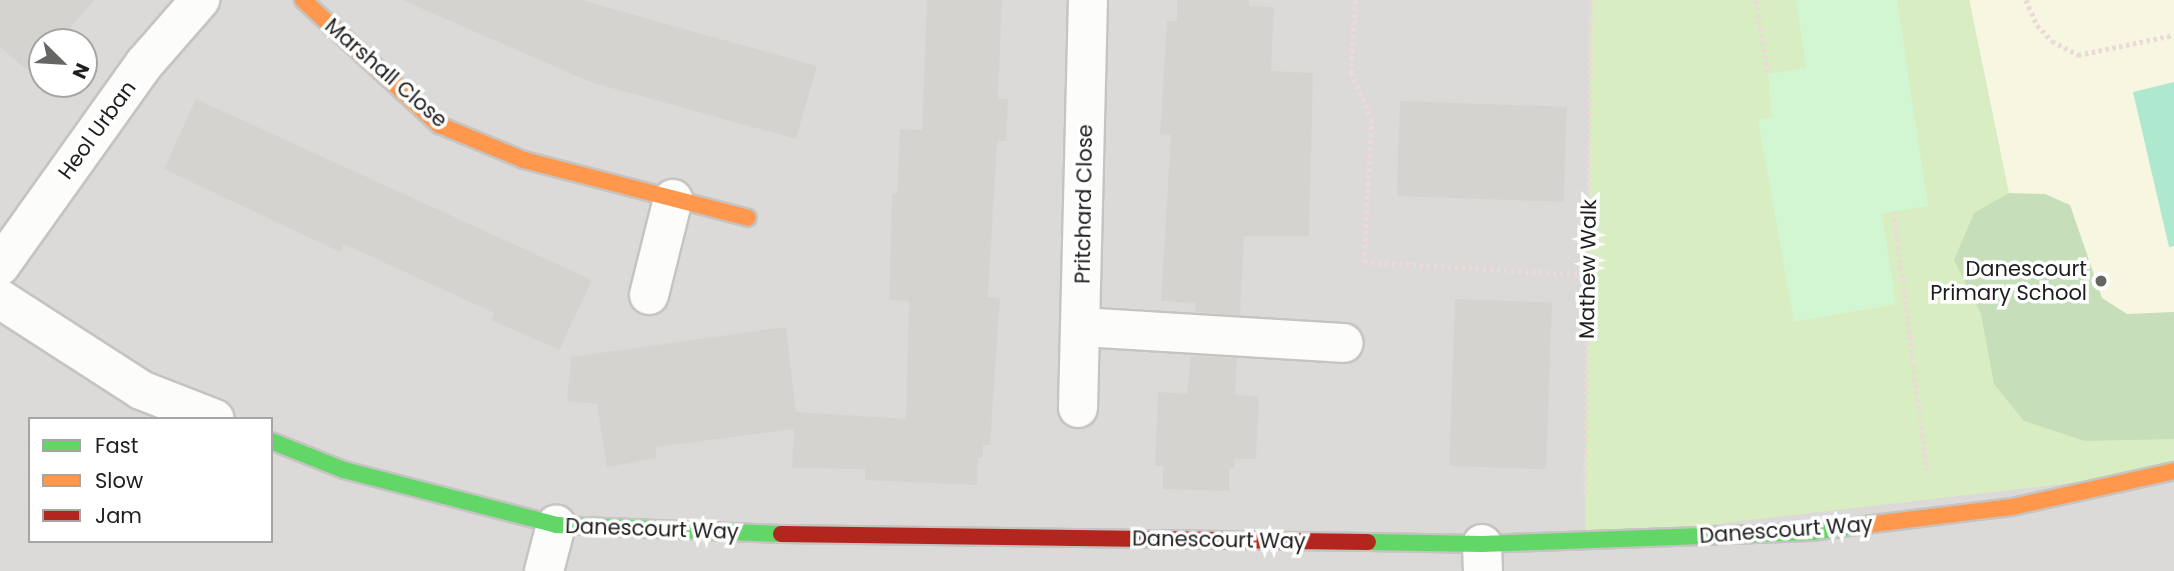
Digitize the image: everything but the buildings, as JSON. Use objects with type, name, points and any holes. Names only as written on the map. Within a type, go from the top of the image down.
[{"type":"street","name":"Heol Urban","points":[[0,265],[145,63],[200,0]]},
{"type":"street","name":"Marshall Close","points":[[303,0],[439,125],[524,160],[748,218]]},
{"type":"street","name":"Pritchard Close","points":[[1078,408],[1088,0]]},
{"type":"street","points":[[649,295],[673,199]]},
{"type":"street","points":[[0,299],[141,390],[210,417]]},
{"type":"street","points":[[1082,327],[1344,344]]},
{"type":"street","name":"Danescourt Way","points":[[273,442],[344,470],[556,525],[1483,557],[1585,539],[1811,532],[1933,517],[2012,507],[2174,471]]},
{"type":"street","points":[[544,571],[556,525]]},
{"type":"path","points":[[1356,0],[1351,73],[1373,119],[1364,262],[1587,275]]},
{"type":"path","name":"Mathew Walk","points":[[1585,539],[1591,0]]},
{"type":"path","points":[[1756,0],[1768,75]]},
{"type":"path","points":[[2026,0],[2038,25],[2052,41],[2078,55],[2174,34]]},
{"type":"path","points":[[1894,211],[1933,517]]},
{"type":"shaded area","points":[[0,0],[2174,0],[2174,571],[0,571]]},
{"type":"shaded area","name":"Danescourt Primary School","points":[[1969,0],[2174,0],[2174,370],[2050,393]]},
{"type":"green space","points":[[1591,0],[1969,0],[2050,393],[2174,370],[2174,471],[1585,539]]},
{"type":"green space","points":[[1796,0],[1897,0],[1928,206],[1882,214],[1896,304],[1794,322],[1758,120],[1772,117],[1768,74],[1806,68]]},
{"type":"green space","points":[[2174,82],[2174,246],[2169,247],[2133,92]]},
{"type":"green space","points":[[2009,193],[2045,194],[2070,205],[2102,298],[2127,314],[2174,312],[2174,439],[2085,441],[2024,421],[1994,384],[1981,314],[1954,260],[1974,213]]},
{"type":"traffic: fast","points":[[273,442],[344,470],[556,525],[781,534]]},
{"type":"traffic: fast","points":[[1368,542],[1482,544],[1811,532],[1865,525]]},
{"type":"traffic: slow","points":[[303,0],[439,125],[524,160],[748,218]]},
{"type":"traffic: slow","points":[[1865,525],[2012,507],[2174,471]]},
{"type":"traffic: jam","points":[[781,534],[1368,542]]},
{"type":"place","name":"Danescourt Primary School","points":[[2101,281]]}]
